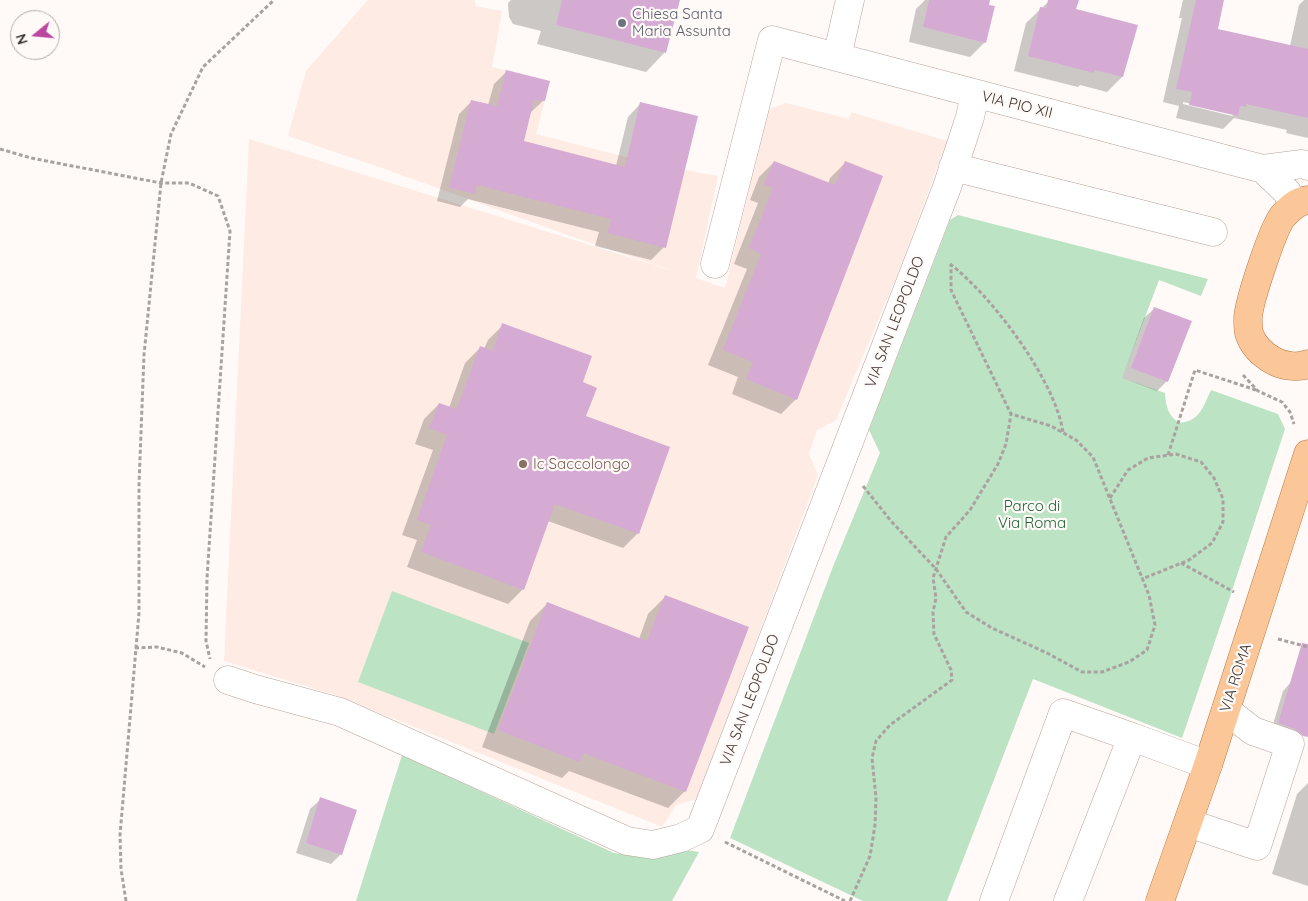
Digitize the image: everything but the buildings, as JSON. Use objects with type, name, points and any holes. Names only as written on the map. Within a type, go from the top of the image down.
[{"type":"main road","points":[[1301,202],[1282,217],[1275,229],[1250,306],[1248,319],[1252,340],[1265,356],[1277,363],[1291,366],[1308,364]]},
{"type":"main road","name":"VIA ROMA","points":[[1160,901],[1303,488],[1308,454]]},
{"type":"street","points":[[837,57],[850,0]]},
{"type":"street","name":"VIA PIO XII","points":[[715,264],[772,40],[1263,169],[1302,164],[1308,166]]},
{"type":"street","name":"VIA SAN LEOPOLDO","points":[[700,829],[950,177],[970,117],[975,94]]},
{"type":"street","name":"VIA PIO XII","points":[[1263,169],[1286,192],[1301,202]]},
{"type":"street","points":[[950,177],[1213,232]]},
{"type":"street","points":[[223,676],[255,689],[340,712],[627,841],[653,845],[681,838],[700,829]]},
{"type":"street","points":[[1188,823],[1257,846],[1290,744],[1252,731],[1226,710]]},
{"type":"street","points":[[994,901],[1063,713],[1208,765]]},
{"type":"street","points":[[1068,901],[1132,737]]},
{"type":"path","points":[[126,901],[121,869],[120,835],[139,613],[139,485],[144,355],[161,183],[171,134],[202,67],[274,0]]},
{"type":"path","points":[[0,148],[31,158],[161,183],[189,183],[218,196],[230,231],[207,578],[206,641],[211,662],[223,676]]},
{"type":"path","points":[[922,251],[951,264],[992,303],[1024,348],[1051,393],[1061,420],[1063,432]]},
{"type":"path","points":[[850,901],[870,856],[875,825],[876,798],[872,758],[876,742],[890,725],[952,680],[951,670],[934,634],[933,612],[936,598],[933,578],[946,537],[970,510],[998,464],[1006,444],[1011,414],[951,290],[951,264]]},
{"type":"path","points":[[1168,455],[1195,370],[1258,391]]},
{"type":"path","points":[[842,460],[891,521],[936,569],[966,612],[992,628],[1082,672],[1102,672],[1129,662],[1147,650],[1155,625],[1149,595],[1093,457],[1076,440],[1063,432],[1051,426],[1011,414]]},
{"type":"path","points":[[1110,499],[1128,470],[1148,458],[1176,454],[1201,462],[1214,478],[1223,499],[1223,522],[1212,543],[1197,555],[1142,579]]},
{"type":"path","points":[[1181,563],[1239,594]]},
{"type":"path","points":[[1272,638],[1308,647]]},
{"type":"path","points":[[135,648],[157,647],[182,653],[223,676]]},
{"type":"path","points":[[700,829],[846,901]]},
{"type":"shaded area","name":"Ic Saccolongo","points":[[368,0],[475,0],[475,6],[502,11],[492,67],[550,81],[536,134],[684,172],[685,170],[718,176],[696,278],[725,288],[769,109],[786,103],[849,119],[851,112],[947,141],[898,273],[836,420],[817,430],[809,454],[818,475],[697,799],[676,805],[662,827],[335,695],[224,661],[249,139],[680,273],[288,136],[306,71]]},
{"type":"green space","name":"Parco di Via Roma","points":[[958,215],[1208,279],[1201,296],[1159,280],[1122,378],[1165,393],[1168,410],[1179,423],[1192,419],[1200,412],[1211,390],[1278,414],[1285,429],[1182,738],[1033,679],[947,901],[863,901],[730,838],[834,564],[880,453],[869,430],[950,220]]},
{"type":"green space","points":[[392,591],[529,643],[494,734],[358,682]]},
{"type":"green space","points":[[402,755],[614,853],[643,857],[687,850],[699,852],[672,901],[356,901]]},
{"type":"place","name":"Chiesa Santa Maria Assunta","points":[[622,23]]},
{"type":"place","name":"Ic Saccolongo","points":[[523,464]]}]
